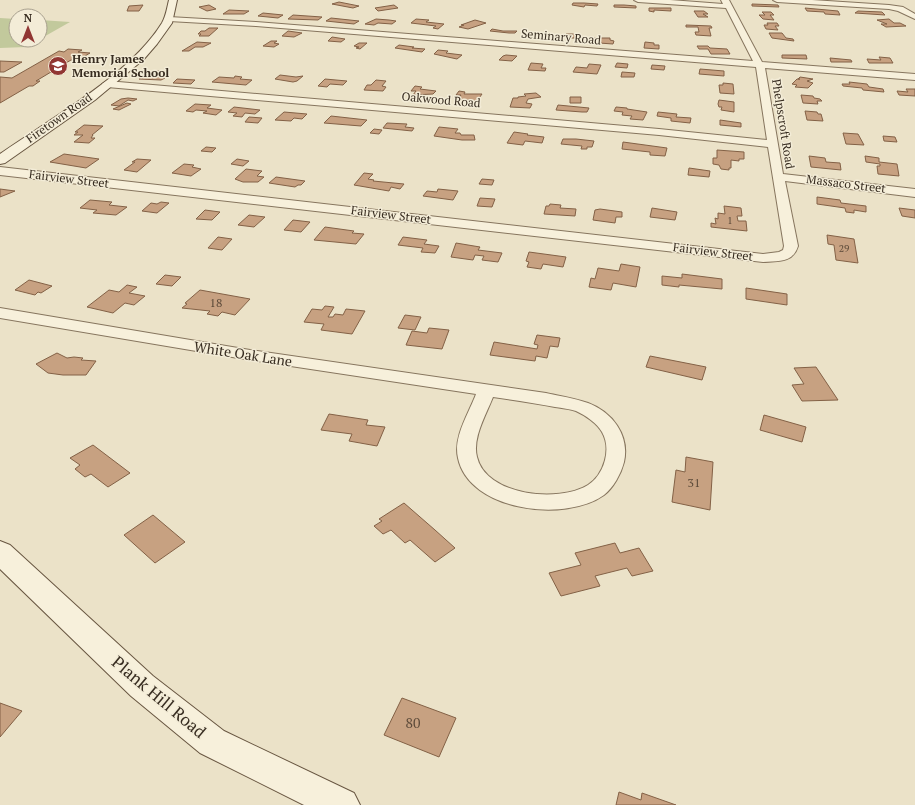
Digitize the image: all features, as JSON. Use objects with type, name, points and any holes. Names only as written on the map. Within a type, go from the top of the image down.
[{"type":"street","name":"Firetown Road","points":[[0,160],[107,84],[152,44],[168,21],[173,0]]},
{"type":"street","points":[[638,0],[726,3]]},
{"type":"street","points":[[777,0],[889,7],[900,9],[915,17]]},
{"type":"street","name":"Phelpscroft Road","points":[[726,3],[760,66],[772,144],[791,246],[789,252],[782,256]]},
{"type":"street","name":"Seminary Road","points":[[168,21],[205,20],[760,66],[915,77]]},
{"type":"street","name":"Oakwood Road","points":[[107,84],[659,132],[772,144]]},
{"type":"street","name":"Fairview Street","points":[[0,171],[647,244],[724,255],[763,258],[782,256]]},
{"type":"street","name":"Massaco Street","points":[[778,177],[915,192]]},
{"type":"street","name":"White Oak Lane","points":[[0,313],[250,355],[546,399],[582,408],[601,419],[613,434],[616,448],[614,462],[607,480],[595,490],[578,498],[562,501],[541,503],[521,501],[495,491],[476,476],[469,462],[466,446],[486,391]]},
{"type":"street","name":"Plank Hill Road","points":[[0,552],[142,686],[212,742],[342,805]]},
{"type":"green space","points":[[0,18],[8,18],[8,48],[0,48]]},
{"type":"green space","points":[[48,21],[70,22],[48,34]]},
{"type":"building","points":[[339,2],[359,6],[353,8],[332,4]]},
{"type":"building","points":[[573,3],[598,4],[597,6],[585,5],[584,7],[572,5]]},
{"type":"building","points":[[752,4],[778,5],[779,7],[752,6]]},
{"type":"building","points":[[143,5],[139,11],[127,11],[129,6]]},
{"type":"building","points":[[209,5],[216,9],[207,11],[199,7]]},
{"type":"building","points":[[394,5],[398,8],[378,11],[375,8]]},
{"type":"building","points":[[614,5],[636,6],[636,8],[614,7]]},
{"type":"building","points":[[649,8],[671,8],[671,11],[654,10],[654,12],[649,11]]},
{"type":"building","points":[[805,8],[838,11],[840,15],[807,11]]},
{"type":"building","points":[[229,10],[249,11],[244,14],[223,14]]},
{"type":"building","points":[[694,11],[704,11],[708,14],[703,14],[708,17],[698,17]]},
{"type":"building","points":[[858,11],[882,12],[885,15],[855,13]]},
{"type":"building","points":[[762,12],[771,12],[774,15],[770,15],[774,20],[763,19],[759,15],[765,15]]},
{"type":"building","points":[[263,13],[283,15],[278,18],[258,16]]},
{"type":"building","points":[[293,15],[322,17],[318,20],[288,19]]},
{"type":"building","points":[[331,18],[359,21],[354,24],[326,21]]},
{"type":"building","points":[[376,19],[396,21],[392,24],[365,24]]},
{"type":"building","points":[[416,19],[429,20],[426,22],[444,24],[438,29],[433,28],[436,26],[411,23]]},
{"type":"building","points":[[889,19],[894,23],[900,23],[906,26],[886,27],[881,24],[887,24],[877,20]]},
{"type":"building","points":[[475,20],[486,23],[468,29],[459,27],[464,25],[461,25]]},
{"type":"building","points":[[767,23],[777,23],[779,26],[775,26],[778,30],[766,29],[764,25],[768,25]]},
{"type":"building","points":[[686,25],[711,26],[712,28],[709,28],[711,36],[696,35],[695,32],[699,32],[698,27],[686,27]]},
{"type":"building","points":[[209,28],[218,28],[209,36],[199,36],[201,34],[198,34],[201,31],[205,31]]},
{"type":"building","points":[[492,29],[517,31],[515,33],[509,33],[490,31]]},
{"type":"building","points":[[288,31],[302,33],[294,37],[282,36]]},
{"type":"building","points":[[769,33],[782,33],[786,38],[793,39],[794,41],[772,38]]},
{"type":"building","points":[[566,34],[576,34],[576,38],[566,38]]},
{"type":"building","points":[[332,37],[345,39],[341,42],[328,41]]},
{"type":"building","points":[[590,38],[610,38],[610,40],[614,41],[613,44],[599,43],[600,42],[589,41]]},
{"type":"building","points":[[271,41],[277,41],[274,43],[279,44],[274,47],[263,46]]},
{"type":"building","points":[[197,42],[211,43],[203,47],[195,47],[189,51],[182,51]]},
{"type":"building","points":[[645,42],[659,45],[659,49],[644,48]]},
{"type":"building","points":[[359,43],[367,43],[360,49],[356,48],[359,47],[354,46]]},
{"type":"building","points":[[399,45],[425,49],[422,52],[395,48]]},
{"type":"building","points":[[697,46],[727,49],[730,54],[711,54],[708,49],[699,49]]},
{"type":"building","points":[[68,49],[82,50],[78,52],[90,53],[78,60],[71,60],[36,81],[40,81],[33,86],[29,86],[0,103],[0,77],[12,78],[59,51],[64,52]]},
{"type":"building","points":[[438,50],[448,51],[446,53],[462,55],[457,59],[434,54]]},
{"type":"building","points":[[506,55],[517,56],[512,61],[499,60]]},
{"type":"building","points":[[782,55],[806,55],[807,59],[782,58]]},
{"type":"building","points":[[879,57],[890,58],[893,63],[869,63],[867,59],[881,60]]},
{"type":"building","points":[[830,58],[851,60],[852,62],[831,62]]},
{"type":"building","points":[[0,61],[22,62],[4,72],[0,72]]},
{"type":"building","points":[[531,63],[543,64],[541,68],[546,68],[545,71],[528,70]]},
{"type":"building","points":[[617,63],[628,64],[627,68],[615,67]]},
{"type":"building","points":[[589,64],[601,65],[597,74],[573,72],[576,67],[587,68]]},
{"type":"building","points":[[652,65],[665,66],[664,70],[651,69]]},
{"type":"building","points":[[700,69],[724,71],[724,76],[699,74]]},
{"type":"building","points":[[155,71],[164,71],[156,76],[165,78],[161,80],[139,79]]},
{"type":"building","points":[[622,72],[635,73],[634,77],[621,77]]},
{"type":"building","points":[[280,75],[296,77],[303,76],[297,81],[293,82],[275,79]]},
{"type":"building","points":[[235,76],[242,77],[240,79],[252,80],[246,85],[212,82],[219,77],[234,78]]},
{"type":"building","points":[[800,77],[813,79],[807,81],[813,83],[808,88],[795,87],[797,85],[792,84]]},
{"type":"building","points":[[177,79],[195,80],[191,84],[173,83]]},
{"type":"building","points":[[325,79],[347,81],[343,85],[330,84],[327,87],[318,86]]},
{"type":"building","points":[[376,80],[386,81],[382,86],[386,87],[383,91],[364,90],[367,85],[371,85]]},
{"type":"building","points":[[849,82],[867,84],[869,87],[883,89],[884,92],[863,90],[862,88],[843,86],[842,84],[850,84]]},
{"type":"building","points":[[723,83],[733,84],[734,94],[720,93],[719,85],[723,85]]},
{"type":"building","points":[[415,86],[422,87],[420,89],[436,91],[433,94],[413,95],[416,91],[411,91]]},
{"type":"building","points":[[906,89],[915,89],[915,96],[899,95],[897,91],[908,92]]},
{"type":"building","points":[[459,91],[465,92],[464,94],[482,94],[477,101],[458,99],[461,95],[456,95]]},
{"type":"building","points":[[536,93],[541,97],[528,99],[526,103],[532,104],[530,108],[510,107],[513,98],[526,96],[524,94]]},
{"type":"building","points":[[801,95],[813,96],[814,98],[822,101],[817,101],[818,104],[803,103]]},
{"type":"building","points":[[570,97],[581,97],[581,103],[570,103]]},
{"type":"building","points":[[121,99],[137,99],[133,101],[128,100],[119,106],[111,105]]},
{"type":"building","points":[[719,100],[734,102],[734,112],[721,110],[722,107],[719,107],[718,104]]},
{"type":"building","points":[[127,103],[131,104],[119,110],[113,109]]},
{"type":"building","points":[[195,104],[211,105],[207,108],[222,110],[216,115],[203,113],[207,111],[186,111]]},
{"type":"building","points":[[558,105],[589,108],[587,112],[556,110]]},
{"type":"building","points":[[234,107],[260,110],[255,114],[245,113],[242,117],[233,116],[237,113],[228,112]]},
{"type":"building","points":[[616,107],[647,112],[643,120],[630,119],[632,116],[622,115],[623,112],[614,111]]},
{"type":"building","points":[[805,111],[817,112],[818,114],[821,114],[823,121],[807,120]]},
{"type":"building","points":[[284,112],[307,114],[302,119],[294,118],[291,121],[275,120]]},
{"type":"building","points":[[658,112],[677,114],[676,117],[691,118],[690,123],[671,121],[671,118],[657,116]]},
{"type":"building","points":[[331,116],[367,120],[361,126],[324,123]]},
{"type":"building","points":[[249,117],[262,118],[258,123],[245,122]]},
{"type":"building","points":[[720,120],[741,123],[741,127],[720,125]]},
{"type":"building","points":[[387,123],[407,124],[405,127],[414,128],[412,131],[383,128]]},
{"type":"building","points":[[84,125],[103,126],[92,135],[91,138],[95,138],[89,143],[74,142],[83,135],[74,135],[78,132],[75,132]]},
{"type":"building","points":[[439,127],[458,129],[455,133],[460,133],[461,135],[474,135],[475,140],[462,140],[434,136]]},
{"type":"building","points":[[374,129],[382,130],[379,134],[370,133]]},
{"type":"building","points":[[514,132],[544,137],[542,143],[525,141],[523,145],[507,143]]},
{"type":"building","points":[[843,133],[858,134],[864,145],[846,144]]},
{"type":"building","points":[[883,136],[895,137],[897,142],[884,141]]},
{"type":"building","points":[[563,139],[594,141],[592,147],[581,149],[582,146],[561,144]]},
{"type":"building","points":[[623,142],[667,148],[665,156],[650,155],[650,152],[622,149]]},
{"type":"building","points":[[206,147],[216,148],[212,152],[201,151]]},
{"type":"building","points":[[717,150],[744,152],[744,159],[739,159],[739,161],[731,160],[731,168],[729,168],[729,170],[721,169],[719,165],[713,164],[713,158],[717,158]]},
{"type":"building","points":[[64,154],[99,159],[86,168],[50,162]]},
{"type":"building","points":[[809,156],[825,158],[826,162],[840,163],[841,170],[811,167]]},
{"type":"building","points":[[865,156],[879,158],[879,162],[897,164],[899,176],[878,174],[877,166],[880,166],[880,164],[866,162]]},
{"type":"building","points":[[137,159],[151,160],[137,172],[124,170],[135,162],[132,162]]},
{"type":"building","points":[[237,159],[249,161],[243,166],[231,164]]},
{"type":"building","points":[[184,164],[194,165],[192,167],[201,169],[191,176],[172,173]]},
{"type":"building","points":[[689,168],[710,171],[709,177],[688,175]]},
{"type":"building","points":[[246,169],[262,171],[257,176],[264,177],[258,182],[243,182],[235,179]]},
{"type":"building","points":[[364,173],[373,174],[368,179],[374,180],[373,181],[404,184],[400,189],[391,187],[389,191],[354,185]]},
{"type":"building","points":[[276,177],[305,181],[301,185],[295,187],[269,183]]},
{"type":"building","points":[[482,179],[494,180],[492,185],[479,184]]},
{"type":"building","points":[[0,189],[15,191],[0,197]]},
{"type":"building","points":[[438,189],[458,191],[453,200],[423,196],[427,191],[437,192]]},
{"type":"building","points":[[817,197],[840,200],[841,203],[866,206],[866,212],[854,210],[854,213],[846,212],[845,208],[817,204]]},
{"type":"building","points":[[480,198],[495,199],[492,207],[477,206]]},
{"type":"building","points":[[90,200],[112,202],[109,205],[127,207],[116,215],[93,213],[97,210],[80,208]]},
{"type":"building","points":[[161,202],[169,203],[157,213],[142,211],[151,203],[157,204]]},
{"type":"building","points":[[550,204],[561,205],[560,208],[576,209],[575,216],[544,214],[546,206],[549,206]]},
{"type":"building","points":[[724,206],[741,208],[742,216],[737,216],[738,221],[746,221],[747,231],[711,227],[711,223],[716,224],[715,218],[718,219],[718,213],[725,214]]},
{"type":"building","points":[[652,208],[677,212],[675,220],[650,217]]},
{"type":"building","points":[[899,208],[915,210],[915,218],[902,216]]},
{"type":"building","points":[[600,209],[622,212],[622,217],[616,217],[615,223],[593,220],[595,210]]},
{"type":"building","points":[[205,210],[220,212],[212,220],[196,219]]},
{"type":"building","points":[[249,215],[265,217],[254,227],[238,225]]},
{"type":"building","points":[[293,220],[310,222],[301,232],[284,230]]},
{"type":"building","points":[[325,227],[364,234],[356,244],[314,240]]},
{"type":"building","points":[[827,235],[854,239],[858,263],[836,260],[834,245],[828,244]]},
{"type":"building","points":[[218,237],[232,239],[222,250],[208,248]]},
{"type":"building","points":[[403,237],[427,240],[424,244],[439,246],[435,253],[421,252],[423,248],[398,245]]},
{"type":"building","points":[[456,243],[480,247],[478,250],[502,253],[498,262],[482,260],[484,256],[475,255],[473,260],[451,257]]},
{"type":"building","points":[[529,252],[566,257],[563,267],[543,264],[541,269],[527,267],[529,262],[526,261]]},
{"type":"building","points":[[621,264],[640,267],[636,287],[613,283],[611,290],[589,287],[591,278],[595,279],[598,268],[619,271]]},
{"type":"building","points":[[682,274],[722,279],[722,289],[662,285],[662,276],[682,278]]},
{"type":"building","points":[[165,275],[181,277],[172,286],[156,284]]},
{"type":"building","points":[[29,280],[52,286],[41,293],[38,292],[35,295],[15,290]]},
{"type":"building","points":[[127,285],[137,287],[129,293],[145,296],[134,305],[125,303],[113,313],[87,307],[109,290],[119,292]]},
{"type":"building","points":[[746,288],[787,294],[787,305],[746,299]]},
{"type":"building","points":[[200,290],[250,299],[235,315],[222,312],[218,316],[207,314],[210,311],[182,308],[187,304],[185,303]]},
{"type":"building","points":[[325,306],[334,307],[328,317],[333,317],[335,314],[343,315],[346,309],[365,311],[352,334],[321,330],[324,324],[304,322],[312,309],[322,310]]},
{"type":"building","points":[[405,315],[421,317],[415,330],[398,328]]},
{"type":"building","points":[[429,328],[449,330],[442,349],[406,345],[412,331],[427,333]]},
{"type":"building","points":[[537,335],[560,338],[558,347],[550,346],[547,358],[536,356],[535,361],[490,355],[494,342],[537,349],[538,345],[534,344]]},
{"type":"building","points":[[57,353],[67,358],[74,357],[83,358],[81,360],[96,361],[86,375],[63,375],[48,373],[36,364]]},
{"type":"building","points":[[650,356],[706,367],[702,380],[646,367]]},
{"type":"building","points":[[816,367],[838,400],[802,401],[792,385],[804,384],[794,368]]},
{"type":"building","points":[[329,414],[368,420],[366,425],[385,427],[377,446],[349,441],[352,434],[321,430]]},
{"type":"building","points":[[764,415],[806,427],[802,442],[760,430]]},
{"type":"building","points":[[93,445],[130,473],[108,487],[91,474],[85,477],[75,469],[80,465],[70,458]]},
{"type":"building","points":[[686,457],[713,462],[710,510],[672,502],[676,470],[685,472]]},
{"type":"building","points":[[404,503],[455,548],[435,562],[410,540],[405,543],[391,530],[383,534],[374,526],[382,521],[379,519]]},
{"type":"building","points":[[153,515],[185,542],[155,563],[124,535]]},
{"type":"building","points":[[615,543],[620,553],[639,548],[653,571],[632,576],[627,568],[595,576],[600,586],[561,596],[549,573],[581,565],[575,553]]},
{"type":"building","points":[[402,698],[456,718],[439,757],[384,735]]},
{"type":"building","points":[[0,703],[22,711],[0,737]]},
{"type":"building","points":[[619,792],[641,800],[642,793],[676,805],[616,805]]},
{"type":"place","name":"Henry James Memorial School","points":[[58,66]]}]
